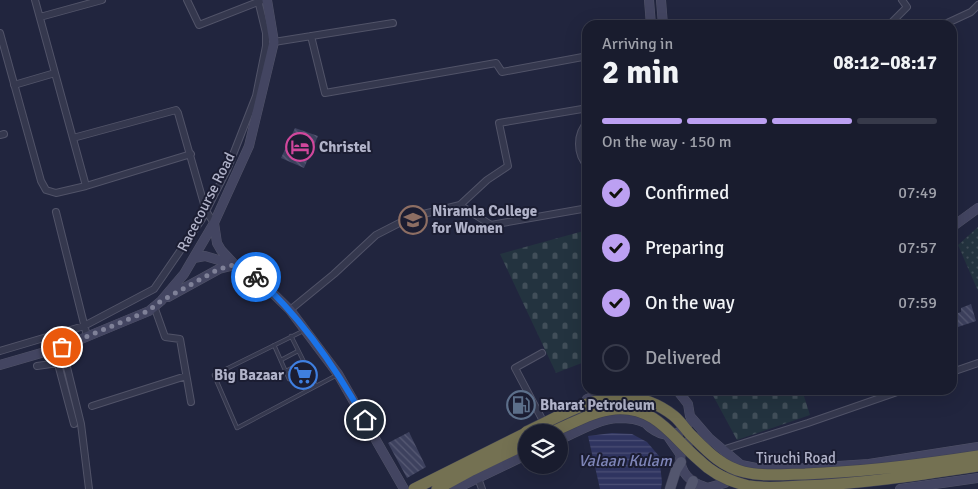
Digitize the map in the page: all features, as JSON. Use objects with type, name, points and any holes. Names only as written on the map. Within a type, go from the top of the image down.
[{"type":"highway","name":"Tiruchi Road","points":[[544,424],[583,405],[617,396],[630,397],[655,405],[669,413],[710,454],[725,464],[742,472],[756,474],[831,473],[883,469],[978,456]]},
{"type":"highway","name":"Tiruchi Road","points":[[568,426],[602,412],[616,409],[635,410],[659,420],[700,462],[722,476],[745,487],[833,485],[893,479],[978,466]]},
{"type":"highway","name":"Tiruchi Road","points":[[414,489],[518,437]]},
{"type":"highway","points":[[437,489],[518,448]]},
{"type":"main road","points":[[670,489],[681,458]]},
{"type":"street","points":[[35,0],[86,186]]},
{"type":"street","points":[[40,18],[102,0]]},
{"type":"street","points":[[0,350],[84,326],[154,289],[206,211],[227,170],[256,96],[266,46],[266,33],[261,0],[199,25],[187,0]]},
{"type":"street","name":"Racecourse Road","points":[[0,365],[58,348],[148,311],[158,304],[178,281],[214,223],[250,146],[274,42],[261,0]]},
{"type":"street","points":[[649,0],[651,20]]},
{"type":"street","points":[[661,0],[663,20]]},
{"type":"street","points":[[894,20],[906,7],[902,0]]},
{"type":"street","points":[[954,20],[971,12],[978,5]]},
{"type":"street","points":[[274,42],[393,23]]},
{"type":"street","points":[[0,32],[41,181],[46,190],[56,193],[86,186],[191,154]]},
{"type":"street","points":[[311,36],[325,93],[496,63],[502,72],[582,57]]},
{"type":"street","points":[[14,85],[55,73]]},
{"type":"street","points":[[290,310],[376,236],[411,217],[460,205],[488,180],[508,166],[499,123],[582,109]]},
{"type":"street","points":[[73,138],[176,110],[191,154],[206,211],[214,223],[217,243],[234,265]]},
{"type":"street","points":[[582,129],[580,131],[579,146],[582,158]]},
{"type":"street","points":[[460,205],[491,225],[582,209]]},
{"type":"street","points":[[957,223],[978,208]]},
{"type":"street","points":[[56,212],[87,336]]},
{"type":"street","points":[[194,258],[212,257],[251,272],[290,310],[338,374],[403,489],[542,419],[597,395]]},
{"type":"street","points":[[191,402],[180,339],[165,336],[158,304],[219,269],[234,265]]},
{"type":"street","points":[[58,348],[58,362],[74,424]]},
{"type":"street","points":[[58,348],[81,424],[89,489]]},
{"type":"street","points":[[542,353],[515,368],[542,419]]},
{"type":"street","points":[[37,366],[58,362]]},
{"type":"street","points":[[957,370],[978,363]]},
{"type":"street","points":[[92,406],[186,376]]},
{"type":"street","points":[[645,422],[642,416],[642,405],[646,395]]},
{"type":"street","points":[[662,434],[678,433],[688,423],[690,416],[688,404],[682,395]]},
{"type":"street","points":[[722,450],[889,395]]},
{"type":"street","points":[[690,416],[722,450],[741,465],[756,468],[792,469],[860,464],[978,447]]},
{"type":"street","points":[[568,436],[595,424],[617,418],[645,422],[662,434],[681,458],[684,472],[691,487],[708,489],[725,482],[741,465]]},
{"type":"street","points":[[681,458],[687,442],[706,434]]},
{"type":"street","points":[[455,489],[518,459]]},
{"type":"street","points":[[478,478],[482,489]]},
{"type":"street","points":[[900,489],[978,478]]},
{"type":"lane","points":[[305,330],[214,375],[237,428],[338,374]]},
{"type":"lane","points":[[291,336],[316,386]]},
{"type":"lane","points":[[274,345],[289,378]]},
{"type":"lane","points":[[281,360],[298,351]]},
{"type":"lane","points":[[286,371],[304,362]]},
{"type":"green space","points":[[978,227],[978,291],[958,245]]},
{"type":"green space","points":[[582,231],[582,363],[556,373],[500,254]]},
{"type":"green space","points":[[713,395],[804,395],[810,415],[737,440]]},
{"type":"water","name":"Valaan Kulam","points":[[612,433],[632,434],[647,442],[659,456],[661,489],[600,489],[588,436]]},
{"type":"building","name":"Christel","points":[[295,128],[318,136],[304,168],[281,158]]},
{"type":"building","points":[[971,304],[976,321],[957,327],[957,313],[961,312],[961,308]]},
{"type":"building","points":[[409,432],[426,467],[407,478],[388,443]]},
{"type":"way so far","points":[[62,347],[148,311],[161,301],[219,269],[234,265],[239,266],[256,277]]},
{"type":"place","name":"Christel","points":[[300,147]]},
{"type":"place","name":"Niramla College for Women","points":[[413,220]]},
{"type":"place","name":"Big Bazaar","points":[[303,375]]},
{"type":"place","name":"Bharat Petroleum","points":[[521,405]]},
{"type":"route","points":[[256,277],[274,292],[290,310],[338,374],[365,420]]}]
